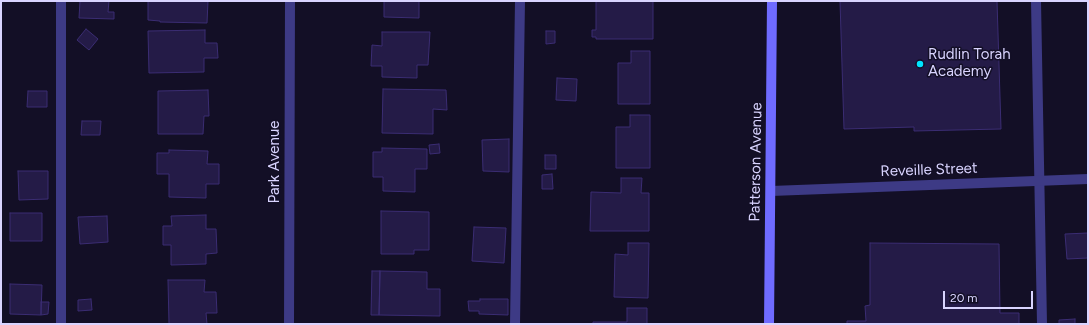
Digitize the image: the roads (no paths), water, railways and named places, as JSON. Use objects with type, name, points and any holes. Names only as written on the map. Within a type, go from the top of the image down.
[{"type":"main road","name":"Patterson Avenue","points":[[769,324],[772,1]]},
{"type":"street","points":[[61,1],[61,324]]},
{"type":"street","name":"Park Avenue","points":[[289,324],[290,1]]},
{"type":"street","points":[[516,324],[520,1]]},
{"type":"street","points":[[1036,1],[1042,324]]},
{"type":"street","name":"Reveille Street","points":[[771,192],[1088,179]]},
{"type":"place","name":"Rudlin Torah Academy","points":[[920,64]]}]
